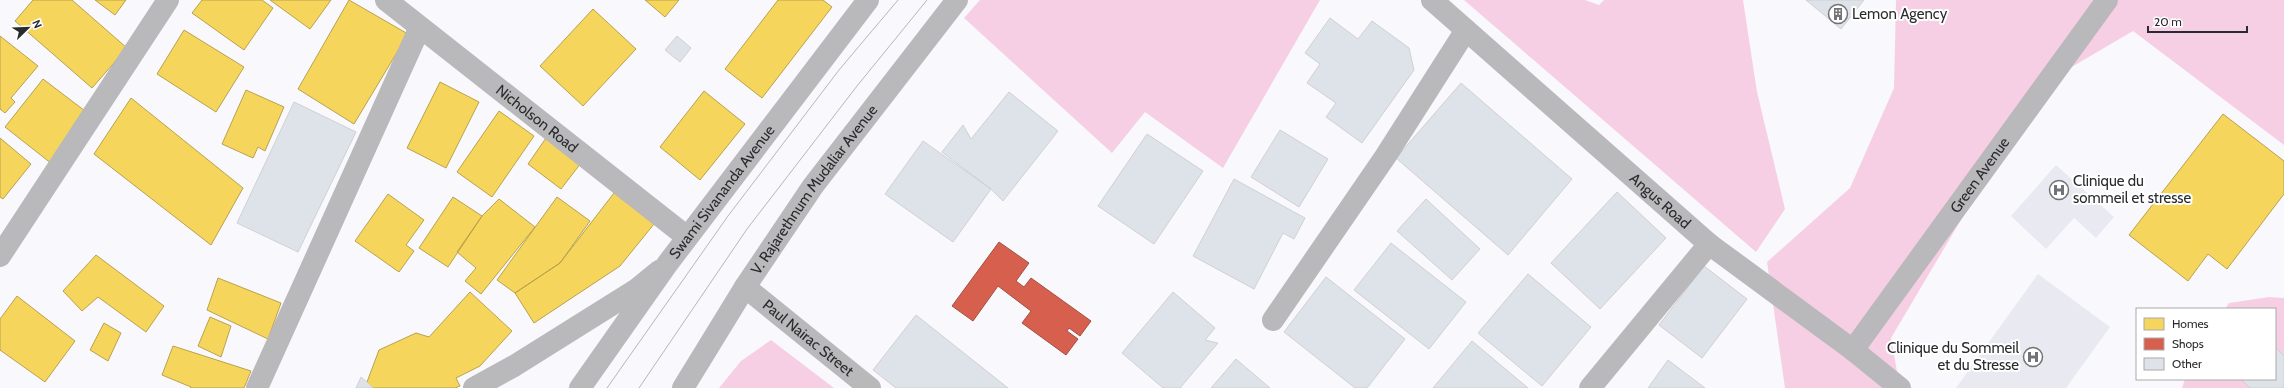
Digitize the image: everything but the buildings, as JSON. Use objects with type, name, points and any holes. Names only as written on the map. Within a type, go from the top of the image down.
[{"type":"street","points":[[0,256],[168,0]]},
{"type":"street","name":"Nicholson Road","points":[[386,0],[687,237]]},
{"type":"street","name":"Swami Sivananda Avenue","points":[[580,388],[687,237],[868,0]]},
{"type":"street","name":"V. Rajarethnum Mudaliar Avenue","points":[[683,388],[745,287],[813,186],[956,0]]},
{"type":"street","name":"Angus Road","points":[[1432,0],[1709,244],[1853,350],[1900,388]]},
{"type":"street","name":"Green Avenue","points":[[1853,350],[2107,0]]},
{"type":"street","points":[[257,388],[420,27]]},
{"type":"street","points":[[1273,320],[1385,157],[1466,30]]},
{"type":"street","points":[[1590,388],[1709,244]]},
{"type":"street","points":[[474,388],[514,366],[636,289],[668,263]]},
{"type":"street","name":"Paul Nairac Street","points":[[745,287],[870,388]]},
{"type":"shaded area","points":[[980,0],[1320,0],[1223,168],[1145,112],[1112,153],[964,18]]},
{"type":"shaded area","points":[[1464,0],[1585,0],[1599,5],[1604,0],[1743,0],[1757,92],[1785,209],[1756,252]]},
{"type":"shaded area","points":[[1896,0],[2284,0],[2284,145],[2133,31],[2041,85],[1891,338],[1900,388],[1785,388],[1767,262],[1850,188],[1894,88]]},
{"type":"shaded area","name":"Clinique du sommeil et stresse","points":[[2056,165],[2114,217],[2096,238],[2074,218],[2046,249],[2011,216]]},
{"type":"shaded area","name":"Clinique du Sommeil et du Stresse","points":[[2038,274],[2110,327],[2066,388],[1956,388]]},
{"type":"shaded area","points":[[2269,297],[2284,298],[2284,388],[2182,388],[2185,380],[2276,380],[2276,308],[2226,308],[2229,303]]},
{"type":"shaded area","points":[[771,340],[834,388],[719,388],[741,361]]},
{"type":"tram line","points":[[607,388],[728,216],[839,70],[898,0]]},
{"type":"tram line","points":[[639,388],[747,229],[857,86],[927,0]]},
{"type":"place","name":"Lemon Agency","points":[[1838,14]]},
{"type":"place","name":"Clinique du sommeil et stresse","points":[[2059,190]]},
{"type":"place","name":"Clinique du Sommeil et du Stresse","points":[[2033,357]]}]
